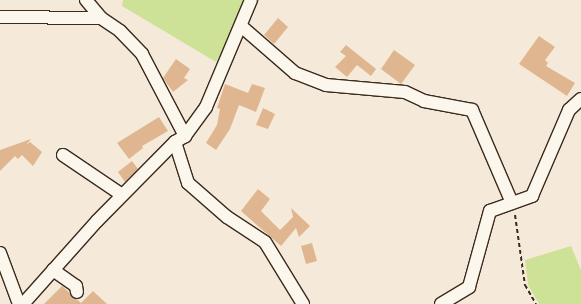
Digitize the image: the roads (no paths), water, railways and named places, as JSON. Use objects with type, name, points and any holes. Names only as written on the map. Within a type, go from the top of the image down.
[{"type":"street","points":[[86,0],[101,18],[120,31],[142,54],[180,139],[188,183],[227,217],[265,242],[303,304]]},
{"type":"street","points":[[23,304],[122,195],[180,139],[206,107],[251,0]]},
{"type":"street","points":[[0,17],[101,18]]},
{"type":"street","points":[[241,26],[295,73],[326,85],[405,92],[424,101],[472,110],[512,202]]},
{"type":"street","points":[[441,304],[469,287],[490,211],[532,196],[569,110],[581,99]]},
{"type":"street","points":[[63,155],[122,195]]},
{"type":"street","points":[[0,253],[19,304]]},
{"type":"street","points":[[53,270],[76,286],[78,292]]}]
